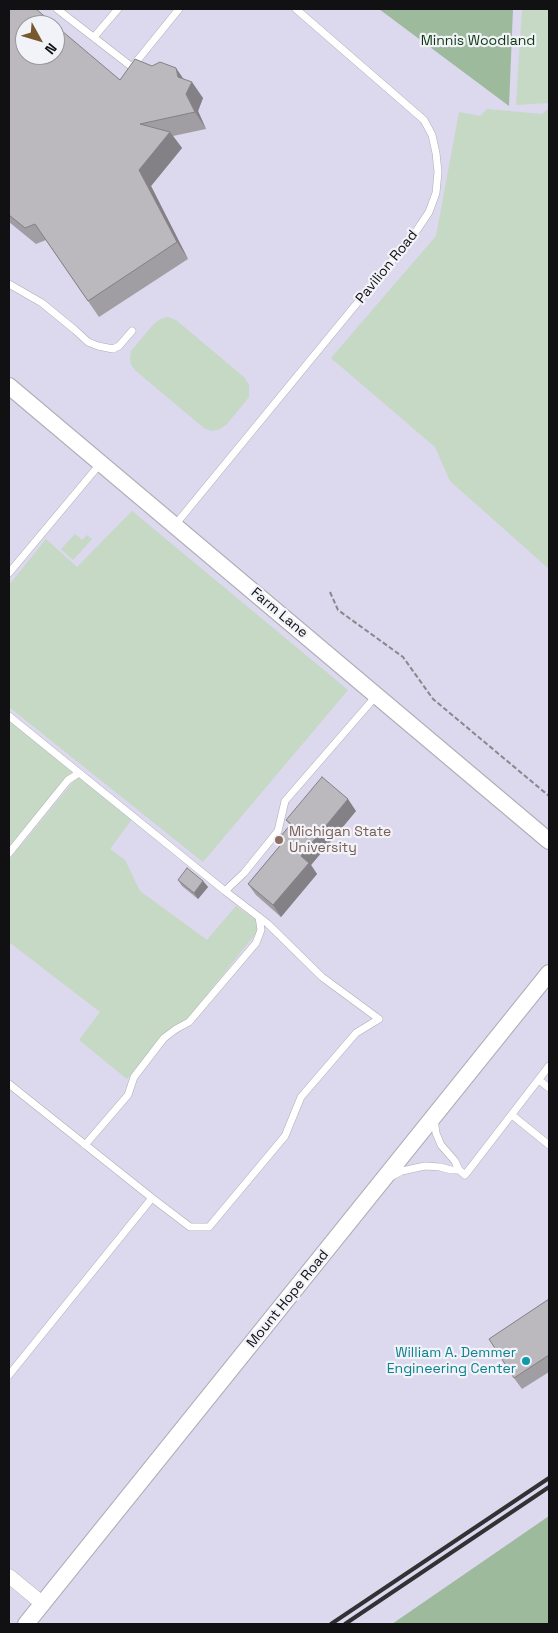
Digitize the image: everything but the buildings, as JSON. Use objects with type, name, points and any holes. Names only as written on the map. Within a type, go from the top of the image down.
[{"type":"street","name":"Farm Lane","points":[[9,386],[549,841]]},
{"type":"street","name":"Mount Hope Road","points":[[26,1624],[549,973]]},
{"type":"street","points":[[9,1576],[43,1604]]},
{"type":"lane","points":[[58,9],[132,67],[179,9]]},
{"type":"lane","points":[[94,37],[118,9]]},
{"type":"lane","name":"Pavilion Road","points":[[175,525],[417,230],[429,212],[436,193],[438,172],[436,153],[432,135],[424,120],[296,9]]},
{"type":"lane","points":[[9,284],[42,304],[88,342],[98,346],[113,350],[120,346],[132,332]]},
{"type":"lane","points":[[9,573],[101,463]]},
{"type":"lane","points":[[225,890],[244,873],[278,830],[285,801],[376,695]]},
{"type":"lane","points":[[9,716],[259,917],[322,977],[379,1019],[356,1033],[301,1097],[285,1136],[209,1227],[190,1227],[9,1084]]},
{"type":"lane","points":[[9,854],[68,780],[79,773]]},
{"type":"lane","points":[[86,1145],[128,1094],[134,1077],[164,1038],[189,1022],[256,943],[261,930],[259,917]]},
{"type":"lane","points":[[433,1117],[436,1133],[441,1145],[455,1161],[459,1170],[465,1175],[549,1066]]},
{"type":"lane","points":[[539,1080],[549,1088]]},
{"type":"lane","points":[[512,1115],[549,1145]]},
{"type":"lane","points":[[383,1180],[402,1170],[426,1166],[459,1170]]},
{"type":"lane","points":[[9,1375],[152,1198]]},
{"type":"path","points":[[330,592],[338,610],[403,657],[432,699],[549,796]]},
{"type":"shaded area","name":"Michigan State University","points":[[9,9],[549,9],[549,1624],[9,1624]]},
{"type":"green space","name":"Minnis Woodland","points":[[379,9],[513,9],[509,106]]},
{"type":"green space","points":[[522,9],[549,9],[549,103],[516,105]]},
{"type":"green space","points":[[549,108],[549,569],[450,481],[435,447],[331,358],[436,236],[459,112],[480,116],[487,109],[542,114]]},
{"type":"green space","points":[[168,317],[176,320],[245,378],[249,385],[249,397],[227,424],[220,429],[212,431],[204,428],[131,365],[131,351],[153,325],[160,319]]},
{"type":"green space","points":[[132,511],[348,690],[203,862],[9,707],[9,585],[46,539],[77,567]]},
{"type":"green space","points":[[75,534],[82,540],[87,535],[92,539],[73,560],[61,549]]},
{"type":"green space","points":[[9,720],[74,772],[9,850]]},
{"type":"green space","points":[[78,776],[132,819],[110,849],[125,860],[140,891],[207,940],[236,906],[257,921],[257,932],[188,1018],[169,1029],[127,1079],[79,1040],[100,1012],[9,942],[9,860]]},
{"type":"green space","points":[[549,1516],[549,1624],[392,1624]]},
{"type":"railway","points":[[331,1624],[549,1478]]},
{"type":"railway","points":[[345,1624],[549,1487]]},
{"type":"place","name":"Michigan State University","points":[[279,840]]},
{"type":"place","name":"William A. Demmer Engineering Center","points":[[526,1361]]}]
